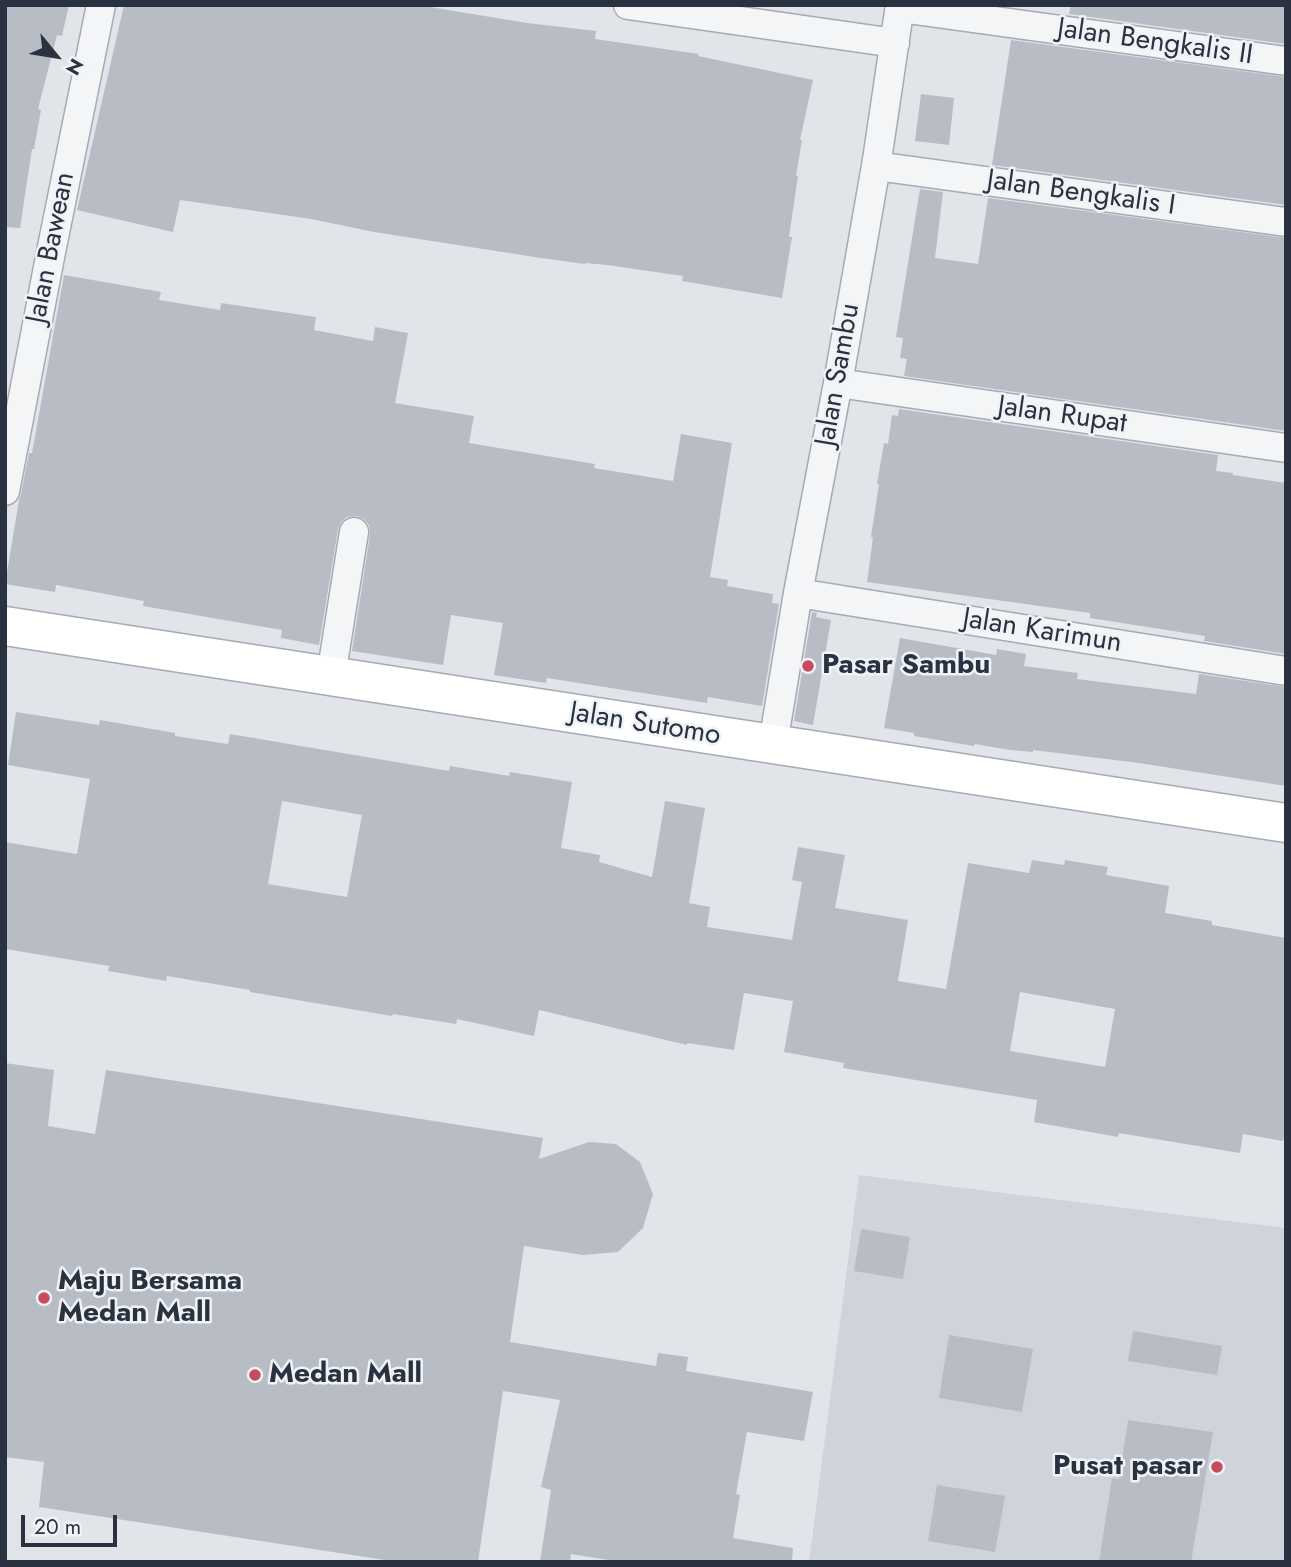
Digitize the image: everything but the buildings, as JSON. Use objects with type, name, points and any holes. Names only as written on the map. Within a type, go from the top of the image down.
[{"type":"main road","name":"Jalan Sutomo","points":[[5,626],[1286,823]]},
{"type":"street","name":"Jalan Bawean","points":[[5,491],[101,5]]},
{"type":"street","points":[[628,5],[895,43]]},
{"type":"street","name":"Jalan Sambu","points":[[773,744],[876,166],[900,7]]},
{"type":"street","name":"Jalan Bengkalis II","points":[[900,7],[1286,61]]},
{"type":"street","name":"Jalan Bengkalis I","points":[[876,166],[1286,222]]},
{"type":"street","name":"Jalan Rupat","points":[[838,383],[1286,448]]},
{"type":"street","points":[[331,676],[354,532]]},
{"type":"street","name":"Jalan Karimun","points":[[798,593],[1286,671]]},
{"type":"shaded area","points":[[859,1175],[1286,1228],[1286,1562],[809,1562]]},
{"type":"place","name":"Pasar Sambu","points":[[808,666]]},
{"type":"place","name":"Maju Bersama Medan Mall","points":[[44,1298]]},
{"type":"place","name":"Medan Mall","points":[[255,1375]]},
{"type":"place","name":"Pusat pasar","points":[[1217,1467]]}]
